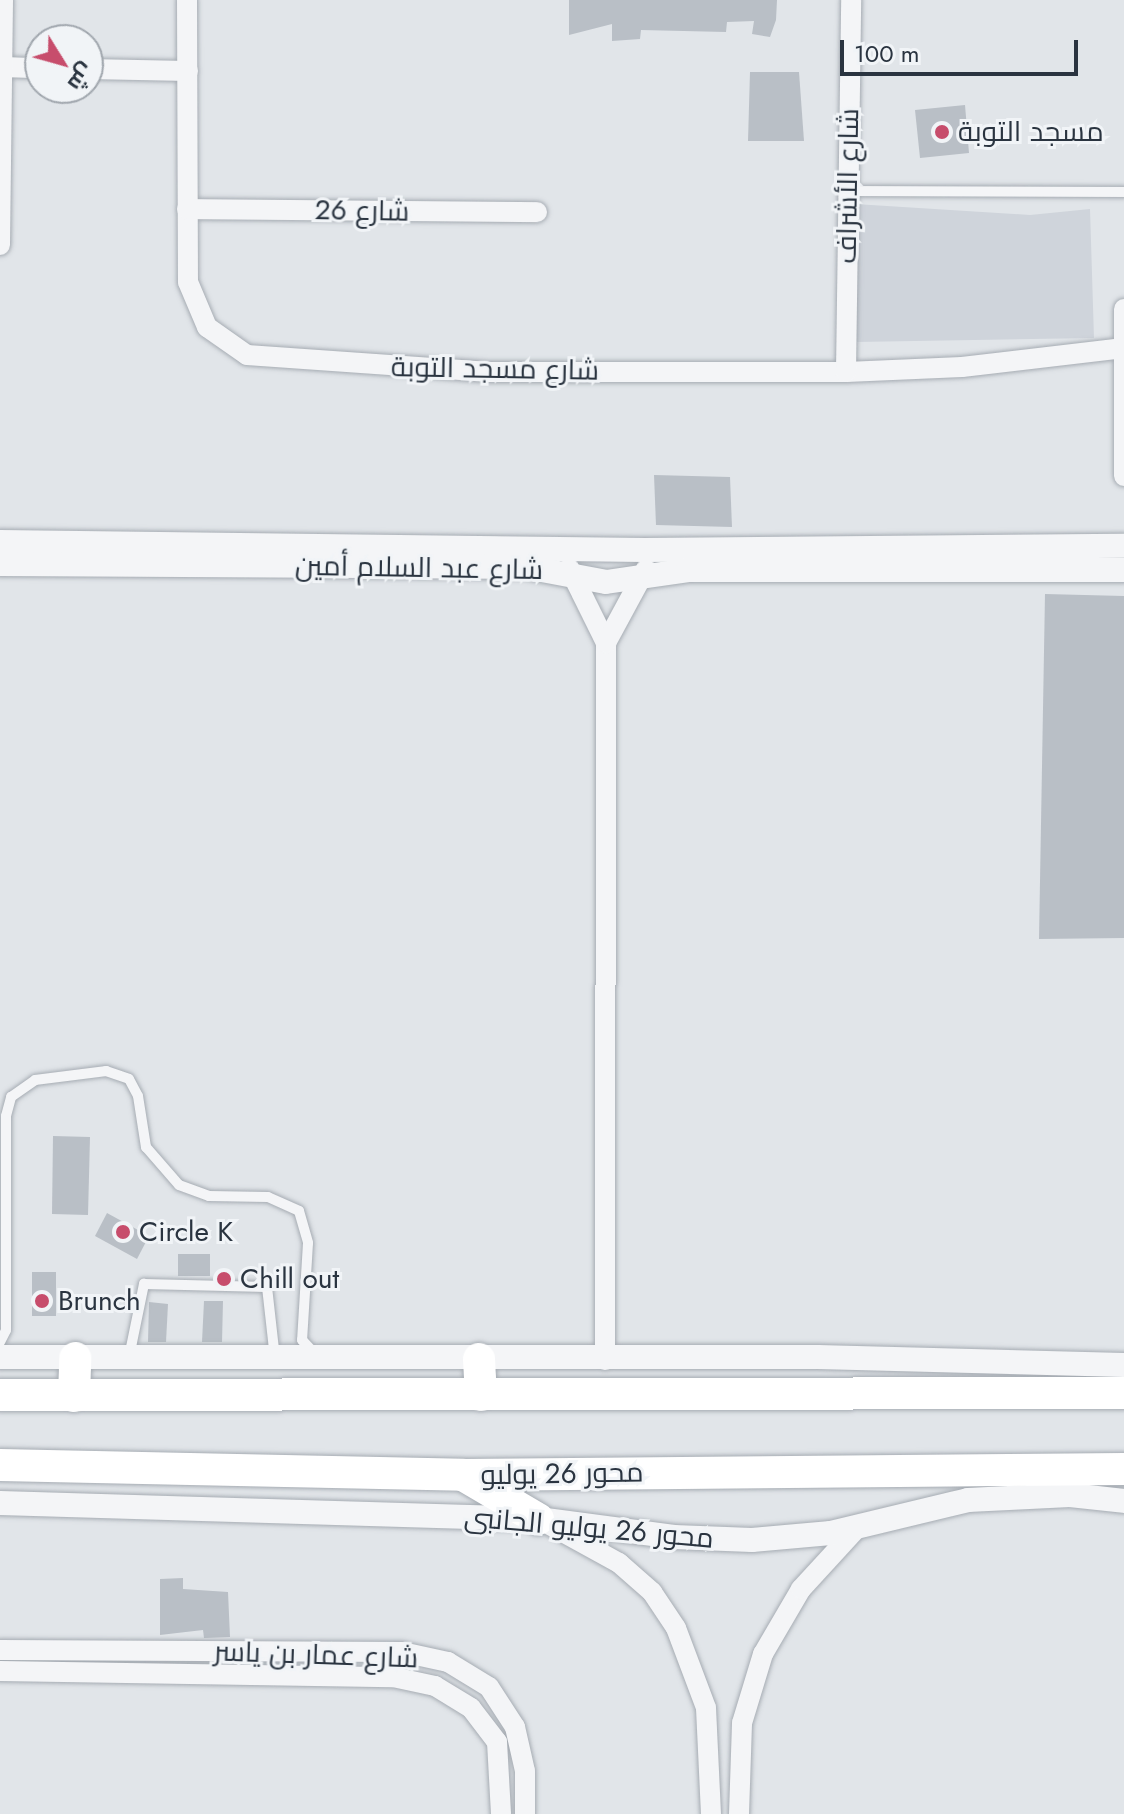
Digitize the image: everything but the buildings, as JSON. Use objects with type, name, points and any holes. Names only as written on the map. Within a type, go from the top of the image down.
[{"type":"highway","points":[[74,1396],[75,1358]]},
{"type":"highway","points":[[479,1359],[481,1395]]},
{"type":"highway","points":[[0,1395],[1124,1393]]},
{"type":"highway","name":"محور 26 يوليو","points":[[0,1465],[249,1466],[463,1475],[1124,1469]]},
{"type":"highway","points":[[463,1475],[538,1519]]},
{"type":"street","points":[[0,245],[3,0]]},
{"type":"street","name":"شارع مسجد التوبة","points":[[187,0],[188,282],[194,306],[207,327],[247,355],[489,372],[846,372],[962,367],[1123,348]]},
{"type":"street","name":"شارع الأشراف","points":[[846,372],[851,0]]},
{"type":"street","points":[[2,67],[24,68]]},
{"type":"street","points":[[104,69],[188,71]]},
{"type":"street","name":"شارع 26","points":[[187,209],[537,212]]},
{"type":"street","points":[[1124,309],[1124,476]]},
{"type":"street","name":"شارع عبد السلام أمين","points":[[0,542],[526,567],[606,582],[638,580],[688,570],[1124,570]]},
{"type":"street","name":"شارع عبد السلام أمين","points":[[0,564],[577,548],[1124,546]]},
{"type":"street","points":[[577,548],[568,560],[606,643],[605,1360]]},
{"type":"street","points":[[606,643],[649,562],[645,550]]},
{"type":"street","points":[[0,1357],[605,1360],[818,1357],[1124,1365]]},
{"type":"street","name":"محور 26 يوليو الجانبى","points":[[0,1503],[538,1519],[713,1540],[792,1538],[857,1528],[919,1510],[1007,1496],[1124,1501]]},
{"type":"street","points":[[538,1519],[619,1563],[652,1592],[676,1628],[706,1708],[711,1814]]},
{"type":"street","points":[[739,1814],[742,1723],[763,1654],[801,1589],[857,1528]]},
{"type":"street","name":"شارع عمار بن ياسر","points":[[0,1650],[402,1652],[448,1662],[489,1687],[515,1727],[525,1771],[525,1814]]},
{"type":"street","points":[[144,1651],[144,1673]]},
{"type":"street","points":[[360,1676],[361,1652]]},
{"type":"street","name":"شارع عمار بن ياسر","points":[[0,1671],[360,1676],[435,1686],[471,1708],[497,1742],[501,1814]]},
{"type":"lane","points":[[849,191],[1124,192]]},
{"type":"lane","points":[[0,1342],[6,1330],[6,1116],[11,1097],[35,1080],[106,1071],[129,1079],[138,1096],[146,1147],[179,1185],[209,1196],[268,1197],[299,1211],[308,1243],[302,1340],[325,1360]]},
{"type":"lane","points":[[129,1359],[144,1284],[267,1287],[275,1360]]},
{"type":"shaded area","points":[[855,204],[1030,215],[1090,209],[1094,338],[856,342]]},
{"type":"place","name":"مسجد التوبة","points":[[942,132]]},
{"type":"place","name":"Circle K","points":[[123,1232]]},
{"type":"place","name":"Chill out","points":[[224,1279]]},
{"type":"place","name":"Brunch","points":[[42,1301]]}]
